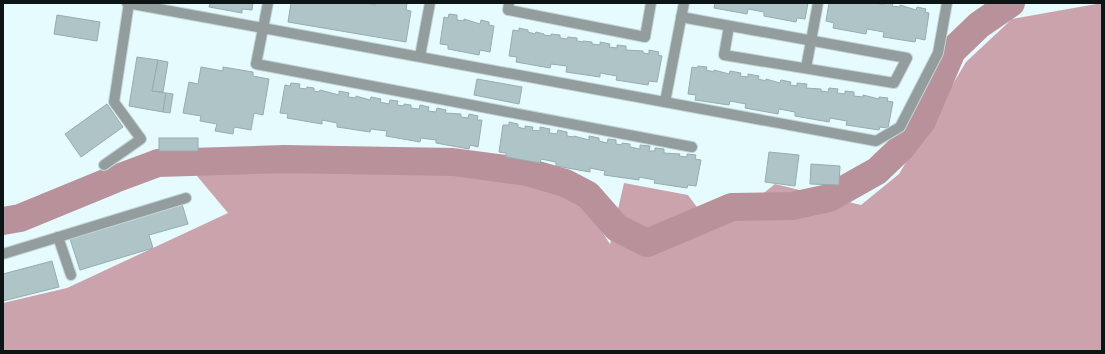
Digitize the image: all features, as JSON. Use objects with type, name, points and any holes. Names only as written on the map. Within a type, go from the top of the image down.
[{"type":"lane","points":[[104,165],[141,139],[114,102],[128,3],[876,141],[900,127],[938,53],[947,3]]},
{"type":"lane","points":[[268,3],[256,64],[692,147]]},
{"type":"lane","points":[[420,56],[430,3]]},
{"type":"lane","points":[[509,3],[508,10],[645,37],[651,3]]},
{"type":"lane","points":[[665,102],[684,3]]},
{"type":"lane","points":[[806,68],[818,3]]},
{"type":"lane","points":[[681,17],[907,58],[894,83],[724,55],[729,26]]},
{"type":"lane","points":[[3,254],[186,198]]},
{"type":"lane","points":[[58,237],[71,275]]},
{"type":"shaded area","points":[[1102,3],[1102,351],[3,351],[3,303],[67,288],[228,213],[192,170],[269,168],[469,173],[555,187],[584,204],[610,244],[624,183],[688,195],[702,214],[759,197],[775,184],[861,205],[899,174],[966,62],[1012,19]]},
{"type":"building","points":[[210,3],[253,3],[252,10],[242,9],[242,13],[209,7]]},
{"type":"building","points":[[291,3],[366,3],[375,5],[375,3],[407,3],[406,10],[411,11],[406,42],[288,22]]},
{"type":"building","points":[[715,3],[808,3],[805,19],[797,18],[796,22],[764,16],[764,12],[748,9],[747,14],[714,8]]},
{"type":"building","points":[[829,3],[876,3],[884,5],[885,3],[893,3],[892,6],[900,7],[900,5],[916,10],[917,7],[926,9],[925,12],[929,13],[925,40],[916,38],[915,42],[883,37],[884,32],[867,29],[866,34],[833,28],[834,23],[826,21]]},
{"type":"building","points":[[449,14],[457,15],[457,20],[464,21],[464,19],[480,24],[481,20],[489,22],[489,25],[494,26],[490,52],[480,50],[479,55],[448,49],[448,45],[440,44],[444,17],[448,18]]},
{"type":"building","points":[[57,15],[100,22],[97,41],[54,34]]},
{"type":"building","points":[[519,28],[528,30],[528,32],[535,34],[536,32],[551,36],[551,34],[560,35],[560,38],[577,38],[577,41],[592,42],[592,44],[600,45],[600,42],[610,44],[609,47],[617,48],[617,45],[626,46],[626,50],[643,51],[643,53],[649,54],[649,50],[659,52],[658,55],[662,56],[657,82],[649,81],[648,85],[616,80],[617,76],[600,73],[600,77],[566,72],[567,66],[551,64],[550,68],[516,62],[517,57],[509,56],[513,30],[519,31]]},
{"type":"building","points":[[137,57],[158,60],[152,91],[166,93],[163,112],[129,106]]},
{"type":"building","points":[[158,60],[168,62],[163,92],[152,91]]},
{"type":"building","points":[[698,66],[707,67],[706,70],[714,72],[714,70],[729,74],[730,71],[741,73],[740,76],[748,77],[748,74],[759,76],[758,79],[766,81],[766,79],[780,83],[781,80],[791,82],[790,85],[797,86],[797,83],[807,84],[806,88],[821,89],[821,91],[828,92],[829,88],[838,89],[837,93],[845,94],[845,91],[854,92],[854,96],[863,97],[863,95],[879,99],[879,97],[888,98],[887,101],[893,102],[888,128],[880,127],[879,130],[846,125],[847,121],[830,118],[829,122],[795,116],[795,112],[779,109],[778,114],[745,108],[746,104],[730,101],[729,105],[695,100],[696,95],[688,94],[692,67],[697,68]]},
{"type":"building","points":[[201,67],[223,71],[223,67],[253,72],[253,76],[269,79],[263,115],[254,113],[251,130],[234,127],[233,134],[215,131],[217,124],[200,121],[201,116],[183,113],[189,82],[198,84]]},
{"type":"building","points":[[477,79],[522,87],[519,104],[474,95]]},
{"type":"building","points":[[291,83],[300,84],[299,88],[314,88],[314,91],[319,92],[320,90],[339,95],[339,91],[349,93],[348,97],[356,98],[356,96],[370,100],[371,97],[381,99],[380,102],[389,104],[390,100],[398,101],[397,105],[411,105],[411,108],[419,109],[420,105],[429,107],[428,111],[436,112],[437,108],[446,110],[445,113],[461,114],[461,117],[468,118],[469,114],[478,116],[477,120],[482,120],[478,147],[470,145],[469,149],[436,143],[436,140],[421,138],[420,142],[386,136],[387,131],[371,129],[370,132],[337,127],[337,123],[322,120],[322,124],[287,118],[288,114],[280,113],[285,85],[290,86]]},
{"type":"building","points":[[166,93],[173,94],[170,113],[163,112]]},
{"type":"building","points":[[107,104],[123,127],[81,157],[65,134]]},
{"type":"building","points":[[509,122],[518,124],[518,127],[525,129],[525,126],[533,127],[532,130],[540,131],[540,127],[550,129],[549,133],[557,134],[558,130],[567,132],[567,136],[574,136],[589,140],[589,136],[599,138],[599,141],[607,143],[608,139],[616,140],[616,144],[630,144],[630,147],[640,149],[640,145],[650,146],[649,151],[655,151],[655,148],[664,149],[664,153],[680,154],[679,156],[687,157],[687,154],[696,155],[695,159],[701,160],[696,186],[688,185],[687,188],[654,183],[655,180],[639,177],[639,180],[604,175],[605,171],[590,168],[590,172],[556,166],[556,162],[541,159],[540,163],[506,157],[506,153],[499,152],[503,125],[509,125]]},
{"type":"building","points":[[159,138],[198,138],[198,151],[159,151]]},
{"type":"building","points":[[769,152],[799,155],[795,186],[765,182]]},
{"type":"building","points":[[811,164],[840,166],[839,185],[810,184]]},
{"type":"building","points":[[182,204],[188,224],[149,235],[153,248],[80,270],[70,239]]},
{"type":"building","points":[[52,261],[59,287],[3,301],[3,274]]},
{"type":"waterway","points":[[3,221],[20,218],[158,163],[284,159],[453,162],[527,172],[565,183],[588,195],[617,228],[647,243],[732,207],[792,206],[829,198],[877,171],[901,148],[922,121],[952,51],[979,25],[1011,3]]}]
